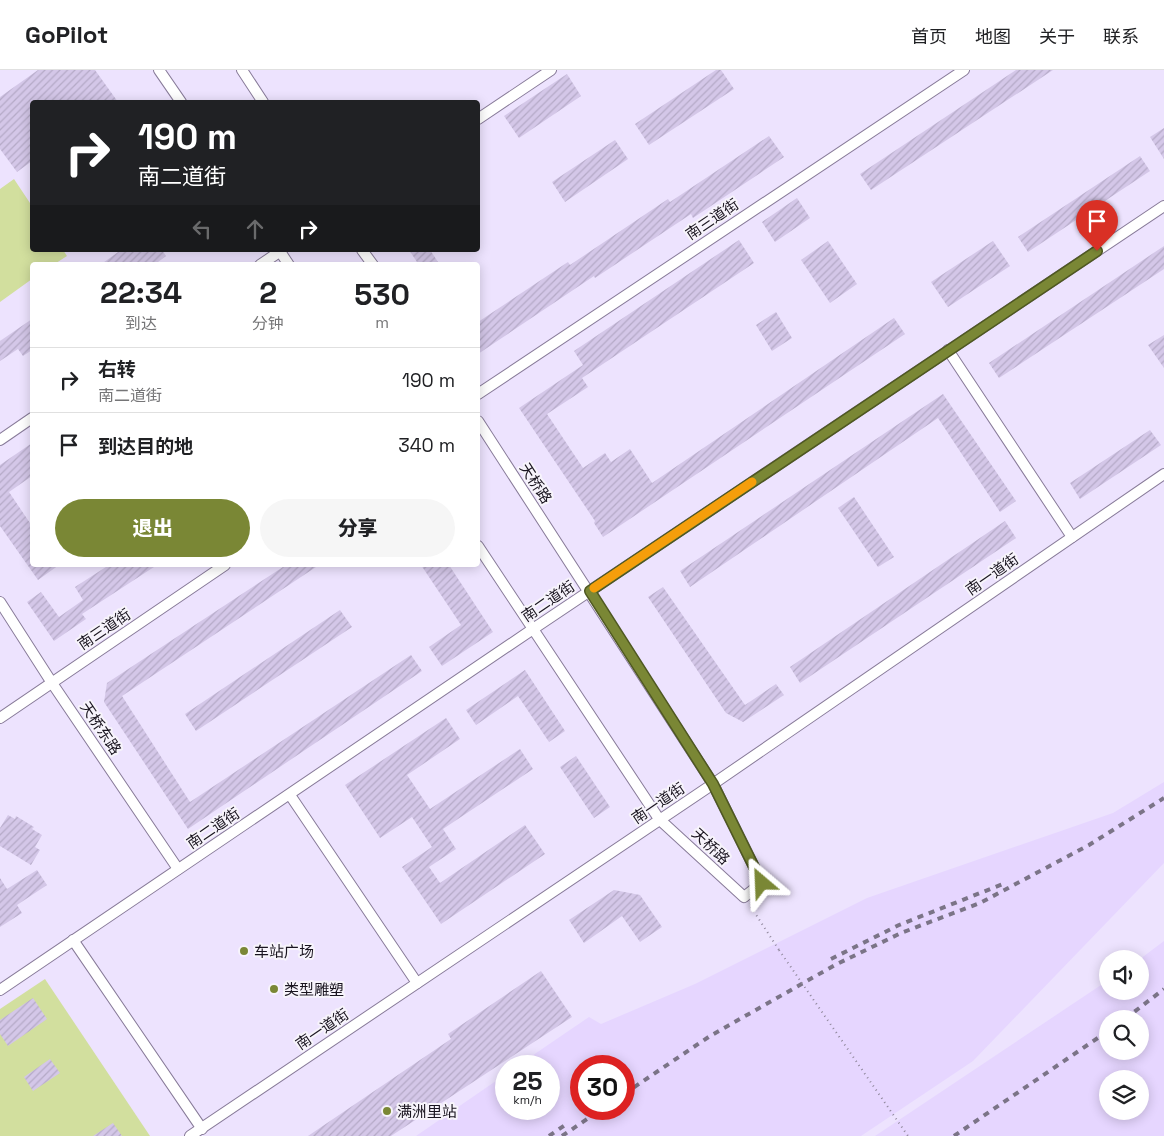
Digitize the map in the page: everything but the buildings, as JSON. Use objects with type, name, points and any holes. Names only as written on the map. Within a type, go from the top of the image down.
[{"type":"street","points":[[159,70],[180,100]]},
{"type":"street","points":[[242,70],[263,100]]},
{"type":"street","points":[[480,118],[551,70]]},
{"type":"street","name":"南三道街","points":[[480,393],[964,70]]},
{"type":"street","name":"南二道街","points":[[0,990],[532,629],[1164,206]]},
{"type":"street","points":[[264,262],[279,252]]},
{"type":"street","points":[[948,350],[1072,537]]},
{"type":"street","points":[[0,440],[30,419]]},
{"type":"street","name":"天桥路","points":[[480,424],[590,591],[713,784],[762,883],[744,897],[659,819],[480,549]]},
{"type":"street","name":"南一道街","points":[[190,1136],[713,784],[1164,474]]},
{"type":"street","name":"南三道街","points":[[0,718],[222,567]]},
{"type":"street","name":"天桥东路","points":[[0,602],[52,683],[178,869]]},
{"type":"street","points":[[290,795],[417,983]]},
{"type":"street","points":[[73,940],[202,1128]]},
{"type":"path","points":[[744,897],[908,1136]]},
{"type":"shaded area","points":[[1164,782],[1164,863],[973,1061],[861,1136],[416,1136],[495,1082],[495,1120],[560,1120],[560,1055],[533,1055],[589,1017],[601,1024],[695,984],[867,898],[1113,813]]},
{"type":"shaded area","points":[[1164,941],[1164,1136],[875,1136],[1099,986],[1099,1000],[1149,1000],[1149,952]]},
{"type":"green space","points":[[14,179],[30,203],[30,252],[64,252],[67,256],[58,262],[30,262],[30,280],[0,302],[0,189]]},
{"type":"green space","points":[[45,979],[150,1136],[0,1136],[0,1009]]},
{"type":"railway","points":[[635,1087],[710,1036],[835,965],[901,933],[980,903],[1089,845],[1164,798]]},
{"type":"railway","points":[[831,959],[899,925],[1003,884]]},
{"type":"railway","points":[[1137,1010],[1164,989]]},
{"type":"railway","points":[[954,1136],[1099,1037]]},
{"type":"railway","points":[[562,1136],[586,1120]]},
{"type":"railway","points":[[549,1136],[568,1123]]},
{"type":"slow traffic","points":[[594,588],[752,482]]},
{"type":"place","name":"车站广场","points":[[244,951]]},
{"type":"place","name":"类型雕塑","points":[[274,989]]},
{"type":"place","name":"满洲里站","points":[[387,1111]]},
{"type":"route","points":[[762,883],[713,784],[590,591],[1097,251]]}]
